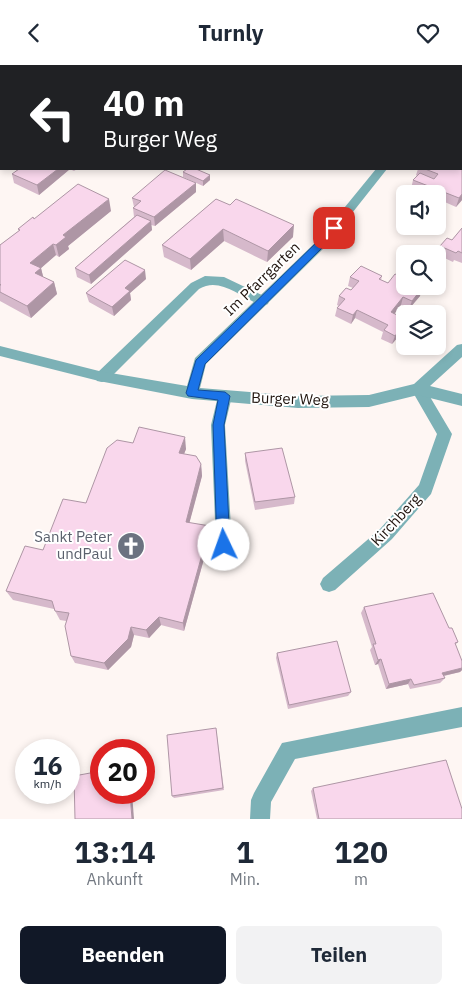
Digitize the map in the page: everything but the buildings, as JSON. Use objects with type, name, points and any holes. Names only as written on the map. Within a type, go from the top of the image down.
[{"type":"street","name":"Im Pfarrgarten","points":[[192,393],[200,362],[322,243],[381,170]]},
{"type":"street","points":[[102,377],[195,286],[205,279],[220,280],[263,301]]},
{"type":"street","points":[[418,389],[462,349]]},
{"type":"street","name":"Burger Weg","points":[[0,351],[102,377],[192,393],[298,401],[369,401],[418,389],[462,400]]},
{"type":"street","name":"Kirchberg","points":[[329,584],[386,534],[424,489],[445,434],[418,389]]},
{"type":"street","points":[[224,545],[218,425],[225,396]]},
{"type":"street","points":[[260,819],[261,800],[289,750],[462,717]]},
{"type":"place","name":"Sankt Peter undPaul","points":[[131,546]]},
{"type":"route","points":[[224,545],[218,425],[225,396],[192,393],[200,362],[322,243],[334,228]]}]
